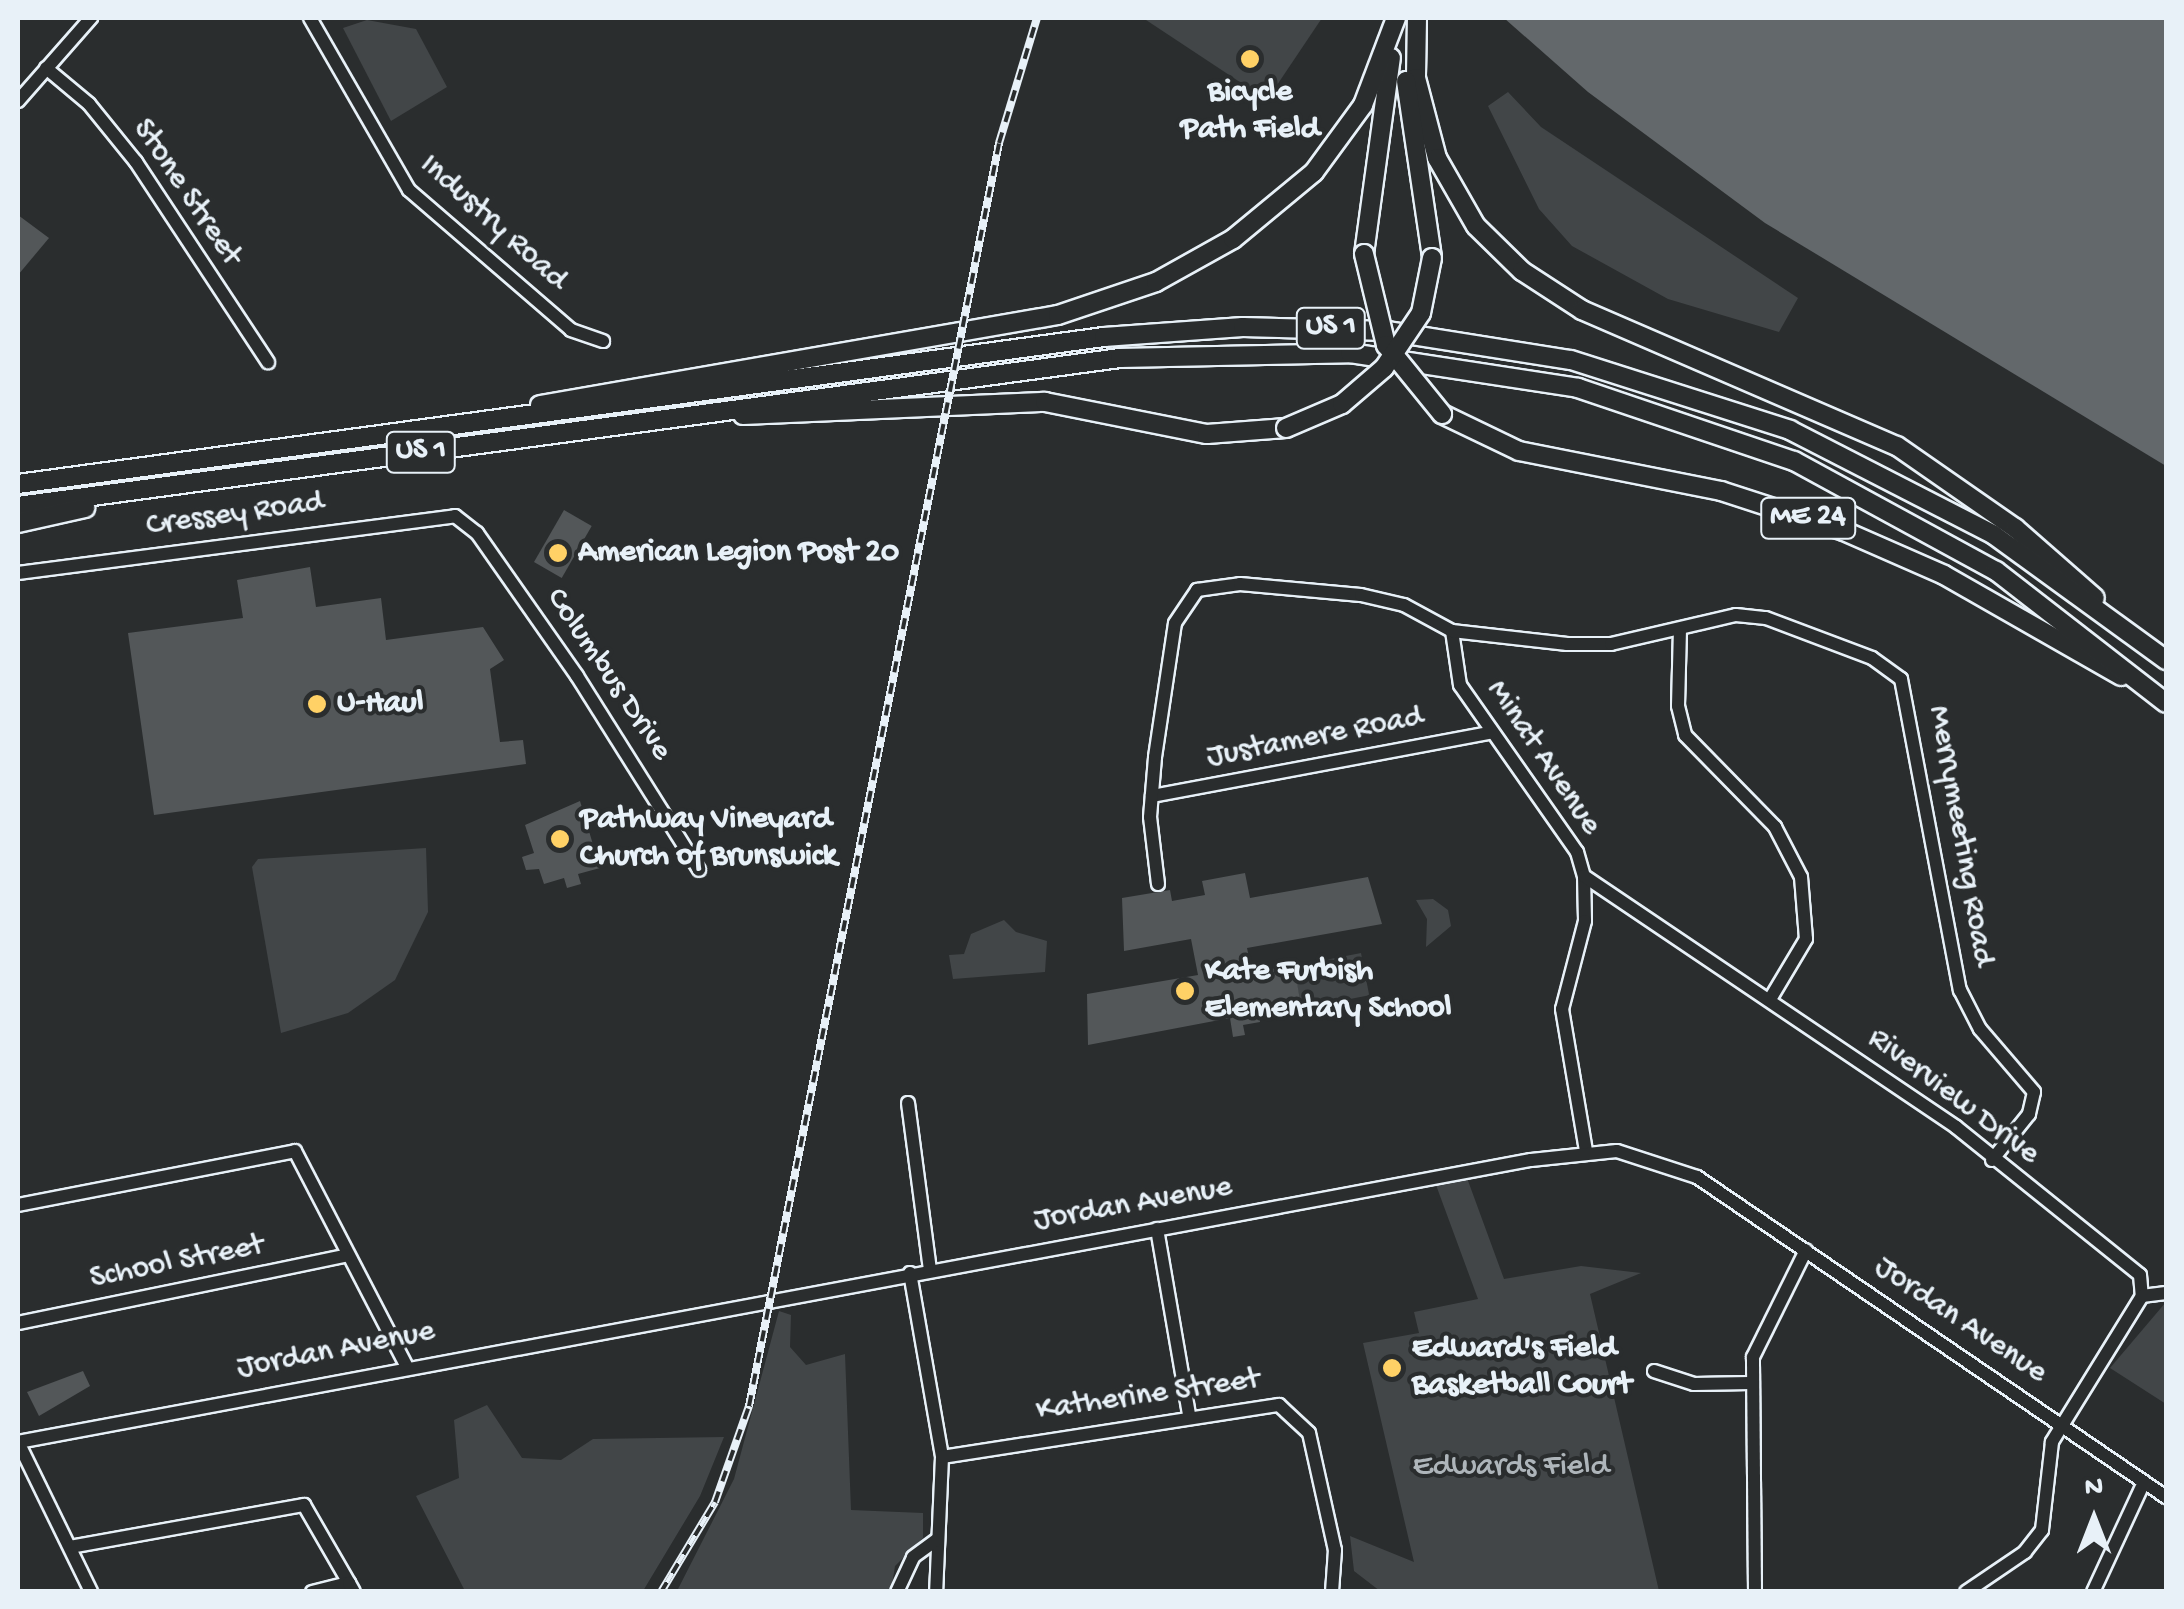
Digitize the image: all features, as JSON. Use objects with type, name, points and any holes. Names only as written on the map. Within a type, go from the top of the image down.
[{"type":"highway","name":"ME 24","points":[[1396,18],[1364,254],[1386,344],[1442,414],[1507,448],[1732,494],[1844,531],[1944,576],[2150,690]]},
{"type":"highway","points":[[502,418],[562,398],[1058,315],[1156,282],[1234,239],[1314,172],[1363,105],[1396,18]]},
{"type":"highway","points":[[723,411],[754,418],[1044,402],[1207,434],[1286,428],[1342,404],[1384,368],[1420,313],[1432,258],[1406,85],[1406,44],[1417,19]]},
{"type":"highway","points":[[1417,19],[1418,94],[1442,172],[1482,233],[1522,270],[1582,310],[1897,446],[2082,580],[2104,611]]},
{"type":"highway","name":"US 1","points":[[18,484],[1152,332],[1293,327],[1432,336],[1618,372],[1790,430],[1954,511],[2104,611],[2166,660]]},
{"type":"highway","name":"US 1","points":[[18,506],[723,411],[1212,351],[1350,353],[1533,377],[1666,412],[1877,501],[1996,572],[2166,703]]},
{"type":"highway","points":[[18,523],[118,492]]},
{"type":"street","points":[[18,101],[91,18]]},
{"type":"street","name":"Industry Road","points":[[310,18],[409,190],[572,330],[604,341]]},
{"type":"street","name":"Stone Street","points":[[46,68],[89,104],[136,162],[268,362]]},
{"type":"street","name":"Cressey Road","points":[[18,573],[430,515],[460,519]]},
{"type":"street","name":"Columbus Drive","points":[[460,519],[578,676],[699,870]]},
{"type":"street","name":"Merrymeeting Road","points":[[1158,884],[1152,796],[1172,638],[1196,590],[1240,584],[1361,595],[1404,606],[1452,631],[1589,645],[1756,616],[1872,658],[1901,679],[1960,990],[1980,1030],[2034,1092],[2028,1114],[1992,1160]]},
{"type":"street","points":[[1680,629],[1678,706],[1685,735],[1774,826],[1801,877],[1806,939],[1772,996]]},
{"type":"street","name":"Minat Avenue","points":[[1452,631],[1455,670],[1490,732],[1577,852],[1584,876],[1585,921],[1562,1009],[1586,1150]]},
{"type":"street","name":"Justamere Road","points":[[1152,796],[1490,732]]},
{"type":"street","name":"Riverview Drive","points":[[1584,876],[1772,996],[2135,1267],[2142,1296]]},
{"type":"street","points":[[908,1103],[930,1269]]},
{"type":"street","name":"Jordan Avenue","points":[[18,1442],[406,1365],[1586,1150],[1664,1160],[1806,1250],[2166,1497]]},
{"type":"street","points":[[18,1205],[295,1151],[406,1365]]},
{"type":"street","points":[[1157,1229],[1189,1414]]},
{"type":"street","points":[[1755,1592],[1750,1382],[1763,1329],[1806,1250]]},
{"type":"street","name":"School Street","points":[[18,1323],[348,1254]]},
{"type":"street","points":[[910,1274],[942,1456],[936,1592]]},
{"type":"street","points":[[1966,1592],[2025,1552],[2042,1530],[2061,1423],[2142,1296],[2166,1292]]},
{"type":"street","points":[[1654,1371],[1694,1384],[1750,1382]]},
{"type":"street","name":"Katherine Street","points":[[942,1456],[1267,1403],[1301,1420],[1335,1550],[1332,1592]]},
{"type":"street","points":[[18,1442],[91,1592]]},
{"type":"street","points":[[18,1481],[34,1474]]},
{"type":"street","points":[[2093,1592],[2144,1482]]},
{"type":"street","points":[[70,1547],[304,1505],[352,1588],[312,1592]]},
{"type":"street","points":[[897,1592],[913,1557],[936,1540]]},
{"type":"green space","name":"Bicycle Path Field","points":[[1143,18],[1322,18],[1267,100]]},
{"type":"green space","points":[[367,20],[416,29],[447,87],[391,121],[343,28]]},
{"type":"green space","points":[[1508,92],[1541,127],[1798,298],[1779,332],[1668,299],[1572,246],[1539,209],[1488,106]]},
{"type":"green space","points":[[426,848],[428,912],[395,980],[348,1013],[281,1033],[252,867],[258,859]]},
{"type":"green space","points":[[1433,899],[1448,910],[1451,926],[1426,947],[1427,919],[1416,900]]},
{"type":"green space","points":[[1004,920],[1016,932],[1047,941],[1045,972],[953,979],[949,955],[964,954],[971,934]]},
{"type":"green space","points":[[1361,953],[1369,995],[1301,1008],[1293,966]]},
{"type":"green space","name":"Edwards Field","points":[[1467,1178],[1504,1279],[1581,1266],[1641,1273],[1590,1294],[1659,1591],[1380,1591],[1354,1571],[1350,1536],[1414,1562],[1363,1343],[1419,1333],[1414,1312],[1478,1299],[1436,1185]]},
{"type":"green space","points":[[2166,1302],[2166,1404],[2110,1368]]},
{"type":"green space","points":[[779,1311],[791,1315],[790,1347],[806,1365],[845,1354],[851,1510],[923,1513],[923,1538],[895,1566],[891,1591],[677,1591],[734,1479]]},
{"type":"green space","points":[[487,1405],[522,1458],[561,1460],[593,1439],[724,1437],[700,1496],[643,1591],[465,1591],[416,1496],[459,1478],[454,1420]]},
{"type":"shaded area","points":[[1504,18],[2166,18],[2166,466],[1765,223],[1588,92]]},
{"type":"building","points":[[18,215],[49,238],[18,275]]},
{"type":"building","name":"American Legion Post 20","points":[[564,510],[592,526],[562,578],[534,562]]},
{"type":"building","name":"U-Haul","points":[[310,567],[316,607],[381,598],[386,640],[483,627],[504,660],[490,669],[500,742],[523,740],[526,764],[154,815],[128,633],[243,618],[237,580]]},
{"type":"building","name":"Pathway Vineyard Church of Brunswick","points":[[580,801],[600,868],[578,874],[581,884],[567,888],[564,878],[544,884],[539,869],[526,870],[522,857],[534,853],[525,825]]},
{"type":"building","name":"Kate Furbish Elementary School","points":[[1245,873],[1250,898],[1368,877],[1382,924],[1247,948],[1252,972],[1294,965],[1301,1006],[1259,1014],[1260,1022],[1243,1025],[1245,1035],[1233,1037],[1230,1018],[1088,1045],[1087,994],[1198,975],[1191,939],[1124,951],[1122,898],[1170,890],[1172,901],[1205,895],[1202,881]]},
{"type":"building","points":[[83,1371],[90,1386],[39,1416],[27,1392]]},
{"type":"railway","points":[[661,1592],[715,1502],[749,1406],[999,143],[1037,18]]},
{"type":"place","name":"Bicycle Path Field","points":[[1250,59]]},
{"type":"place","name":"American Legion Post 20","points":[[558,553]]},
{"type":"place","name":"U-Haul","points":[[317,704]]},
{"type":"place","name":"Pathway Vineyard Church of Brunswick","points":[[560,839]]},
{"type":"place","name":"Kate Furbish Elementary School","points":[[1185,991]]},
{"type":"place","name":"Edward's Field Basketball Court","points":[[1392,1368]]}]
